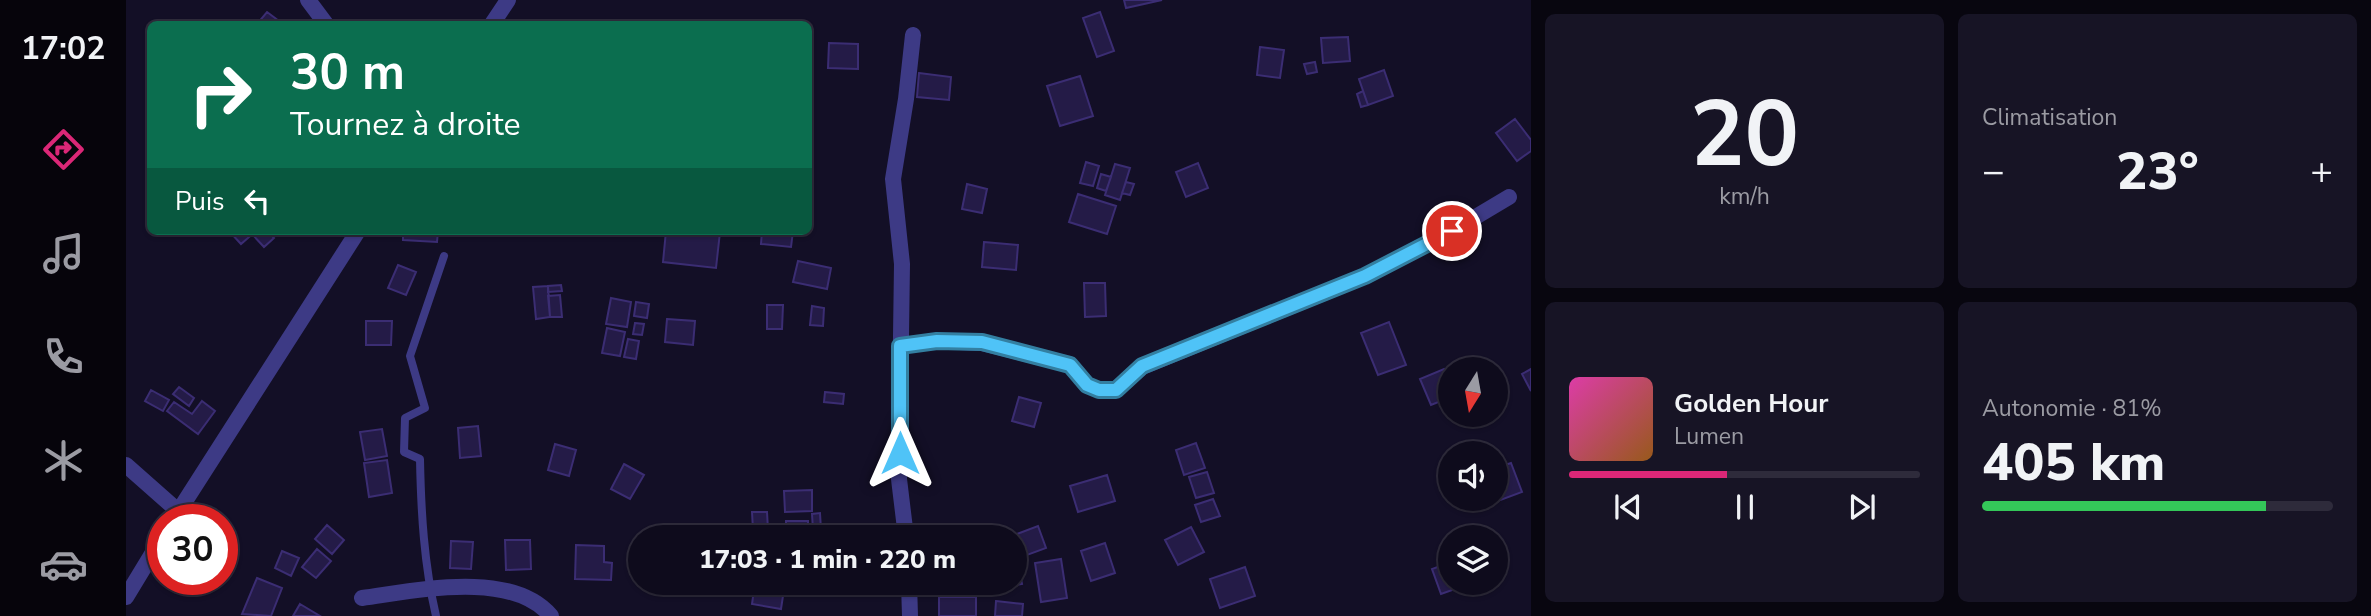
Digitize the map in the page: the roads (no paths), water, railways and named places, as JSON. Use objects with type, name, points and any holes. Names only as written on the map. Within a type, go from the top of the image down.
[{"type":"street","points":[[308,0],[324,21]]},
{"type":"street","points":[[494,21],[508,0]]},
{"type":"street","points":[[905,525],[900,479],[902,264],[892,179],[906,99],[913,35]]},
{"type":"street","points":[[900,346],[937,341],[982,342],[1070,365],[1087,385],[1099,390],[1116,390],[1142,366],[1365,276],[1452,231],[1509,197]]},
{"type":"street","points":[[182,504],[355,235]]},
{"type":"street","points":[[126,465],[164,504]]},
{"type":"street","points":[[126,597],[147,562]]},
{"type":"street","points":[[362,598],[430,589],[484,587],[527,598],[546,609],[551,616]]},
{"type":"street","points":[[909,595],[910,616]]},
{"type":"lane","points":[[436,616],[430,589],[421,509],[421,459],[404,452],[405,418],[425,408],[410,356],[444,256]]}]
